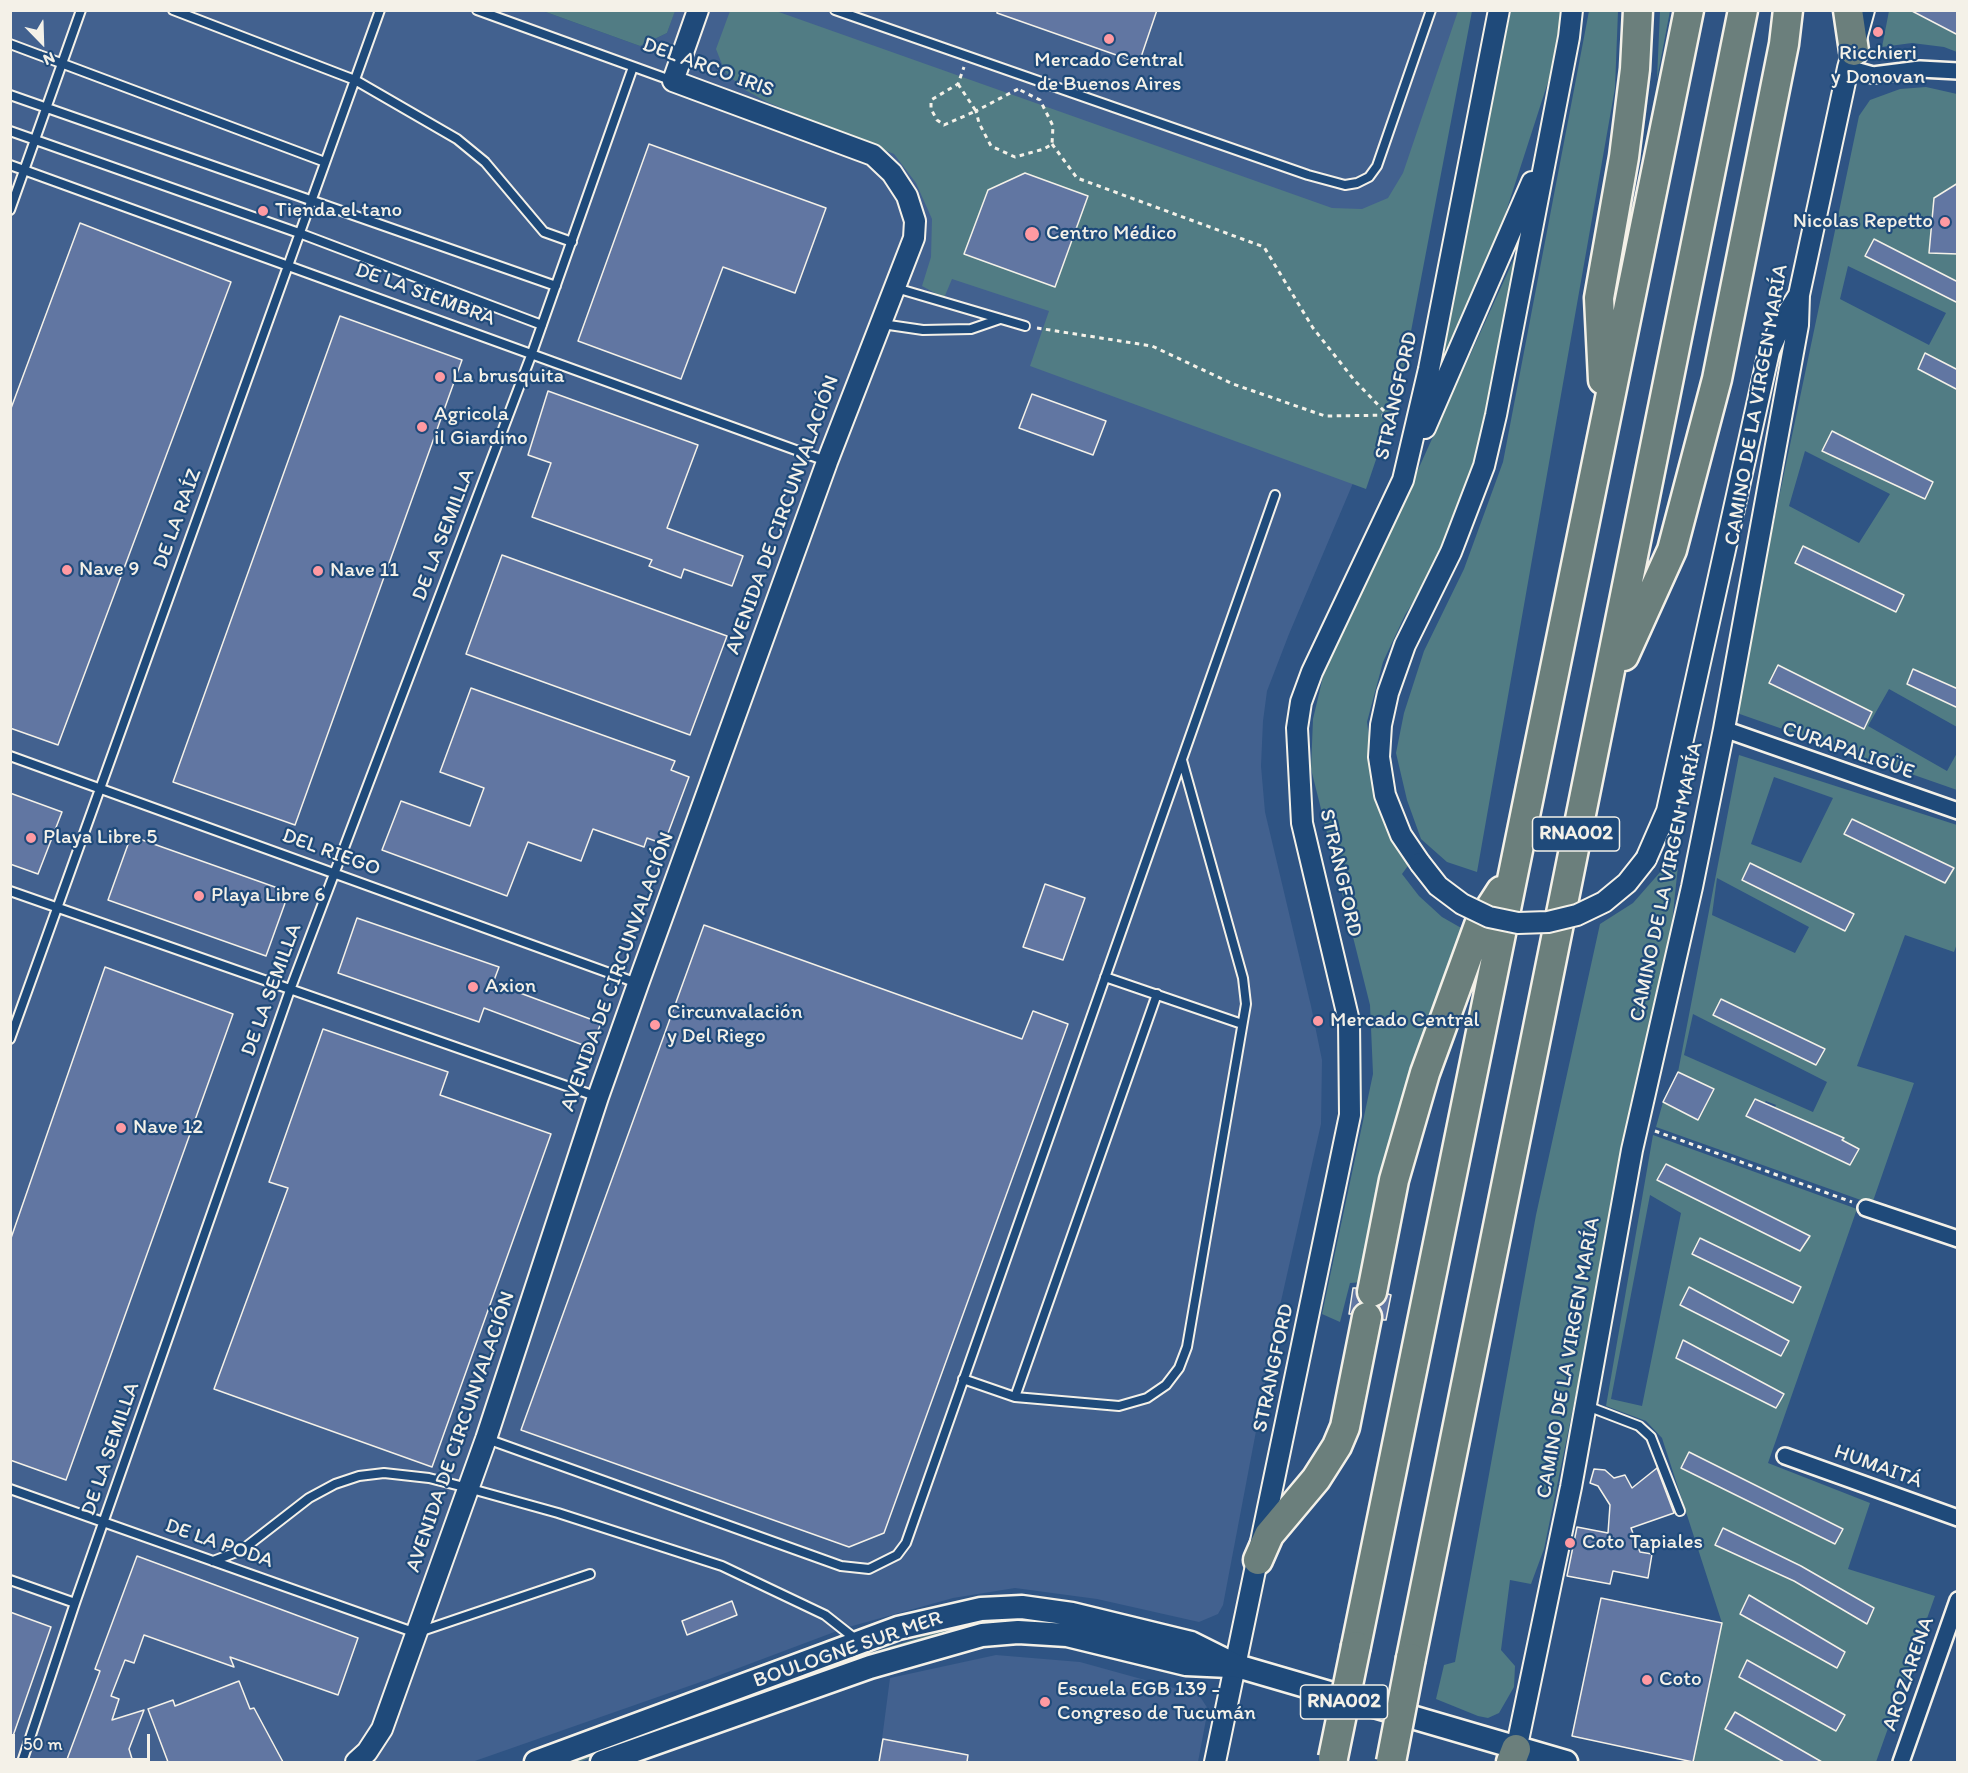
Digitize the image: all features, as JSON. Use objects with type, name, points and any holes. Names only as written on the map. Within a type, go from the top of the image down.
[{"type":"highway","points":[[1605,422],[1599,298],[1624,158],[1635,69],[1638,10]]},
{"type":"highway","name":"RNA002","points":[[1332,1760],[1689,10]]},
{"type":"highway","name":"RNA002","points":[[1391,1762],[1743,10]]},
{"type":"highway","points":[[1603,701],[1672,550],[1717,379],[1784,44],[1788,10]]},
{"type":"highway","points":[[1848,10],[1851,59]]},
{"type":"highway","points":[[1258,1560],[1269,1534],[1316,1479],[1346,1427],[1394,1180],[1425,1074],[1479,925],[1513,875]]},
{"type":"main road","name":"BOULOGNE SUR MER","points":[[536,1762],[859,1642],[930,1619],[981,1609],[1022,1607],[1072,1614],[1191,1642],[1237,1666],[1514,1758],[1566,1762]]},
{"type":"main road","name":"BOULOGNE SUR MER","points":[[602,1762],[870,1667],[982,1635],[1018,1632],[1067,1635],[1186,1664],[1237,1666]]},
{"type":"street","points":[[673,81],[698,10]]},
{"type":"street","name":"STRANGFORD","points":[[1215,1762],[1237,1666],[1350,1115],[1352,1083],[1349,1021],[1302,823],[1297,728],[1301,702],[1312,672],[1403,480],[1416,426],[1499,10]]},
{"type":"street","points":[[1572,10],[1569,37],[1496,415],[1484,466],[1451,552],[1405,645],[1388,693],[1381,726],[1379,757],[1385,795],[1401,835],[1438,886],[1462,904],[1489,917],[1518,923],[1548,922],[1586,911],[1604,902],[1627,883],[1646,859],[1667,811],[1769,351],[1782,322],[1799,295]]},
{"type":"street","name":"CAMINO DE LA VIRGEN MARÍA","points":[[1514,1758],[1639,1127],[1724,729],[1798,325],[1799,295],[1864,10]]},
{"type":"street","points":[[1851,59],[1873,75],[1920,69],[1958,71]]},
{"type":"street","name":"DEL ARCO IRIS","points":[[673,81],[857,147],[873,155],[892,173],[907,196]]},
{"type":"street","points":[[1403,480],[1547,144]]},
{"type":"street","name":"AVENIDA DE CIRCUNVALACIÓN","points":[[356,1762],[367,1752],[382,1729],[486,1439],[598,1097],[638,984],[827,462],[914,238],[915,221],[907,196]]},
{"type":"street","name":"CURAPALIGÜE","points":[[1724,729],[1958,812]]},
{"type":"street","points":[[1866,1208],[1958,1239]]},
{"type":"street","name":"HUMAITÁ","points":[[1785,1456],[1958,1518]]},
{"type":"street","name":"AROZARENA","points":[[1901,1762],[1958,1600]]},
{"type":"lane","points":[[10,210],[81,10]]},
{"type":"lane","points":[[173,10],[355,80],[457,139],[485,162],[544,232],[572,242]]},
{"type":"lane","name":"DE LA RAÍZ","points":[[10,1040],[380,10]]},
{"type":"lane","name":"DEL ARCO IRIS","points":[[477,10],[673,81]]},
{"type":"lane","points":[[835,10],[1333,184],[1357,183],[1369,177],[1377,166],[1431,10]]},
{"type":"lane","points":[[10,44],[325,162]]},
{"type":"lane","name":"DE LA SEMILLA","points":[[22,1762],[75,1603],[290,990],[532,352],[633,67]]},
{"type":"lane","points":[[10,95],[556,286]]},
{"type":"lane","points":[[10,131],[299,233],[542,325]]},
{"type":"lane","name":"DE LA SIEMBRA","points":[[10,165],[532,352],[827,462]]},
{"type":"lane","points":[[895,288],[1025,326]]},
{"type":"lane","points":[[880,324],[923,330],[971,329],[1002,319]]},
{"type":"lane","points":[[486,1439],[841,1566],[869,1569],[897,1555],[906,1543],[1275,495]]},
{"type":"lane","name":"DEL RIEGO","points":[[10,756],[638,984]]},
{"type":"lane","points":[[963,1379],[1015,1397],[1119,1406],[1147,1398],[1166,1385],[1179,1368],[1187,1347],[1246,1004],[1244,978],[1182,760]]},
{"type":"lane","points":[[10,891],[598,1097]]},
{"type":"lane","points":[[1105,976],[1242,1024]]},
{"type":"lane","points":[[1015,1397],[1157,994]]},
{"type":"lane","points":[[1585,1406],[1639,1426],[1651,1437],[1680,1511]]},
{"type":"lane","points":[[213,1560],[242,1550],[309,1498],[335,1484],[359,1476],[384,1473],[429,1478],[558,1513],[722,1566],[825,1615],[859,1642]]},
{"type":"lane","name":"DE LA PODA","points":[[10,1489],[416,1633]]},
{"type":"lane","points":[[416,1633],[590,1574]]},
{"type":"lane","points":[[10,1580],[75,1603]]},
{"type":"path","points":[[968,57],[958,84],[931,100],[931,109],[937,120],[944,125],[1035,80]]},
{"type":"path","points":[[958,84],[976,111],[991,146],[1015,157],[1044,149],[1052,144]]},
{"type":"path","points":[[1018,89],[1040,100],[1053,126],[1052,144],[1077,178],[1264,247],[1313,328],[1355,381],[1387,414]]},
{"type":"path","points":[[1025,326],[1068,335],[1152,346],[1233,384],[1325,416],[1397,414],[1416,426]]},
{"type":"path","points":[[1639,1127],[1663,1133],[1866,1208]]},
{"type":"shaded area","name":"Mercado Central","points":[[675,10],[1469,11],[1356,476],[1267,691],[1261,766],[1265,812],[1322,1060],[1321,1124],[1279,1310],[1223,1605],[1218,1614],[1199,1622],[1097,1599],[1015,1588],[953,1598],[845,1628],[712,1678],[472,1762],[11,1762],[11,11],[543,11],[640,46],[667,33]]},
{"type":"shaded area","name":"Escuela EGB 139 - Congreso de Tucumán","points":[[996,1655],[1080,1662],[1199,1695],[1208,1709],[1198,1762],[879,1762],[890,1678]]},
{"type":"green space","points":[[543,11],[675,11],[667,33],[640,46]]},
{"type":"green space","points":[[730,11],[776,11],[1332,208],[1362,209],[1388,198],[1403,173],[1458,11],[1472,11],[1400,389],[1366,489],[1030,366],[1049,311],[952,279],[944,298],[922,286],[931,257],[932,219],[916,183],[894,154],[767,102],[745,90],[725,72],[716,49]]},
{"type":"green space","points":[[1511,11],[1563,11],[1561,42],[1491,258],[1423,420]]},
{"type":"green space","points":[[1589,11],[1618,11],[1615,88],[1477,872],[1447,862],[1421,839],[1407,800],[1396,753],[1404,713],[1424,651],[1464,569],[1503,462]]},
{"type":"green space","points":[[1660,11],[1670,11],[1657,79]]},
{"type":"green space","points":[[1889,11],[1910,11],[1957,35],[1957,52],[1944,47],[1912,43],[1882,47]]},
{"type":"green space","points":[[1926,87],[1957,94],[1957,282],[1874,240],[1865,256],[1957,303],[1957,370],[1926,353],[1918,369],[1957,390],[1957,689],[1913,669],[1907,684],[1957,708],[1957,727],[1889,689],[1868,726],[1947,771],[1957,753],[1957,790],[1734,712],[1859,116],[1870,100],[1900,89]],"holes":[[[1848,266],[1946,313],[1929,345],[1840,299]],[[1832,431],[1933,482],[1925,498],[1822,451]],[[1805,451],[1890,494],[1859,543],[1789,506]],[[1804,546],[1904,595],[1896,612],[1795,563]],[[1778,665],[1872,712],[1865,729],[1770,683]]]},
{"type":"green space","points":[[1522,241],[1477,465],[1441,557],[1405,615],[1383,662],[1367,722],[1372,757],[1410,863],[1402,874],[1419,896],[1442,917],[1470,933],[1364,1282],[1350,1283],[1340,1322],[1322,1314],[1373,1074],[1370,1005],[1311,769],[1313,719],[1326,664],[1361,595]]},
{"type":"green space","points":[[1739,755],[1957,825],[1958,941],[1954,952],[1905,935],[1857,1066],[1914,1083],[1872,1204],[1656,1127],[1663,1102],[1698,1120],[1714,1090],[1678,1072]],"holes":[[[1774,777],[1833,798],[1801,863],[1751,844]],[[1852,819],[1953,868],[1945,883],[1844,834]],[[1750,863],[1854,914],[1845,930],[1742,880]],[[1717,878],[1809,927],[1795,953],[1712,915]],[[1721,999],[1825,1049],[1816,1064],[1713,1015]],[[1693,1014],[1827,1082],[1813,1112],[1684,1055]],[[1755,1099],[1776,1105],[1775,1107],[1843,1138],[1842,1140],[1859,1149],[1850,1165],[1746,1116]]]},
{"type":"green space","points":[[1678,866],[1671,932],[1544,1549],[1531,1584],[1510,1580],[1501,1650],[1515,1666],[1514,1687],[1499,1713],[1488,1718],[1478,1716],[1436,1699],[1444,1665],[1455,1662],[1536,1215],[1600,924],[1633,903],[1662,870]]},
{"type":"green space","points":[[1653,1135],[1857,1209],[1768,1463],[1870,1503],[1848,1569],[1935,1596],[1876,1762],[1822,1762],[1735,1713],[1726,1729],[1784,1762],[1693,1762],[1722,1623],[1662,1438],[1646,1421],[1606,1406]],"holes":[[[1665,1165],[1809,1236],[1800,1251],[1657,1180]],[[1650,1195],[1681,1213],[1642,1406],[1611,1399]],[[1688,1288],[1789,1341],[1782,1355],[1681,1306]],[[1683,1340],[1783,1394],[1777,1408],[1676,1358]],[[1689,1452],[1842,1528],[1835,1544],[1681,1468]],[[1724,1529],[1801,1566],[1873,1608],[1867,1623],[1794,1581],[1716,1545]],[[1749,1595],[1845,1652],[1837,1667],[1740,1614]],[[1748,1660],[1845,1715],[1836,1731],[1740,1678]]]},
{"type":"green space","points":[[993,1620],[1046,1621],[1183,1649],[1017,1622],[972,1625],[856,1663],[579,1762],[560,1762],[854,1658],[934,1633]]},
{"type":"building","name":"Mercado Central de Buenos Aires","points":[[997,10],[1157,10],[1139,63],[997,13]]},
{"type":"building","points":[[1910,10],[1958,10],[1958,35]]},
{"type":"building","points":[[649,144],[826,208],[795,293],[723,267],[681,379],[578,341]]},
{"type":"building","points":[[1025,173],[1088,196],[1055,287],[964,254],[988,190]]},
{"type":"building","name":"Nicolas Repetto","points":[[1958,183],[1958,254],[1929,253],[1934,198]]},
{"type":"building","name":"Nave 9","points":[[80,223],[231,282],[58,745],[10,728],[10,411]]},
{"type":"building","points":[[1874,239],[1958,282],[1958,303],[1865,256]]},
{"type":"building","name":"Nave 11","points":[[340,316],[462,360],[295,825],[173,782]]},
{"type":"building","points":[[1925,353],[1958,370],[1958,390],[1918,369]]},
{"type":"building","points":[[548,391],[698,445],[667,528],[743,556],[732,586],[684,569],[681,578],[649,566],[652,560],[532,517],[551,463],[528,455]]},
{"type":"building","points":[[1032,394],[1106,421],[1093,455],[1019,428]]},
{"type":"building","points":[[1832,431],[1933,482],[1925,499],[1822,451]]},
{"type":"building","points":[[1803,546],[1904,595],[1896,612],[1795,563]]},
{"type":"building","points":[[502,555],[727,636],[690,735],[466,654]]},
{"type":"building","points":[[1778,665],[1872,712],[1864,729],[1769,683]]},
{"type":"building","points":[[1913,669],[1958,689],[1958,708],[1907,684]]},
{"type":"building","points":[[471,688],[675,761],[671,770],[689,777],[664,844],[647,838],[644,847],[593,829],[581,861],[528,842],[507,896],[382,850],[401,801],[470,826],[484,788],[440,772]]},
{"type":"building","name":"Playa Libre 5","points":[[10,793],[62,812],[38,874],[10,864]]},
{"type":"building","points":[[1852,819],[1954,868],[1945,883],[1844,834]]},
{"type":"building","name":"Playa Libre 6","points":[[131,836],[289,892],[266,956],[108,900]]},
{"type":"building","points":[[1750,863],[1854,914],[1845,931],[1742,880]]},
{"type":"building","points":[[1045,884],[1085,898],[1063,960],[1023,947]]},
{"type":"building","points":[[357,918],[499,967],[493,983],[601,1023],[591,1048],[484,1008],[479,1022],[338,973]]},
{"type":"building","points":[[704,925],[1022,1039],[1033,1011],[1068,1024],[884,1533],[849,1547],[521,1430]]},
{"type":"building","name":"Nave 12","points":[[105,967],[233,1014],[66,1480],[10,1460],[10,1241]]},
{"type":"building","points":[[1721,999],[1825,1049],[1816,1065],[1713,1015]]},
{"type":"building","points":[[323,1029],[448,1072],[440,1095],[551,1134],[432,1467],[214,1389],[288,1188],[269,1182]]},
{"type":"building","points":[[1678,1072],[1714,1089],[1698,1120],[1663,1102]]},
{"type":"building","points":[[1755,1099],[1844,1138],[1842,1140],[1859,1149],[1850,1165],[1746,1116]]},
{"type":"building","points":[[1666,1164],[1810,1236],[1800,1251],[1657,1180]]},
{"type":"building","points":[[1700,1238],[1801,1287],[1793,1303],[1692,1254]]},
{"type":"building","points":[[1689,1287],[1789,1341],[1781,1356],[1680,1305]]},
{"type":"building","points":[[1353,1288],[1356,1288],[1360,1303],[1349,1314]]},
{"type":"building","points":[[1388,1294],[1391,1295],[1386,1320],[1383,1320],[1379,1306]]},
{"type":"building","points":[[1683,1340],[1784,1394],[1776,1408],[1676,1358]]},
{"type":"building","points":[[1689,1452],[1843,1529],[1835,1544],[1681,1468]]},
{"type":"building","points":[[1657,1468],[1674,1513],[1631,1528],[1640,1552],[1652,1554],[1648,1578],[1613,1571],[1610,1584],[1567,1576],[1577,1527],[1608,1533],[1610,1505],[1598,1486],[1590,1483],[1594,1469],[1605,1470],[1614,1478],[1625,1475],[1632,1488]]},
{"type":"building","points":[[1723,1528],[1801,1566],[1874,1608],[1867,1624],[1794,1581],[1715,1545]]},
{"type":"building","points":[[137,1556],[358,1638],[338,1695],[230,1657],[234,1667],[144,1635],[134,1663],[125,1660],[111,1696],[119,1699],[112,1720],[144,1710],[129,1749],[133,1762],[66,1762],[100,1671],[95,1669]]},
{"type":"building","points":[[1749,1595],[1845,1652],[1837,1668],[1740,1614]]},
{"type":"building","name":"Coto","points":[[1601,1598],[1722,1623],[1693,1762],[1572,1736]]},
{"type":"building","points":[[732,1601],[737,1615],[687,1635],[682,1621]]},
{"type":"building","points":[[10,1612],[51,1627],[13,1736],[10,1735]]},
{"type":"building","points":[[1747,1660],[1845,1715],[1836,1731],[1739,1677]]},
{"type":"building","points":[[239,1681],[250,1709],[254,1708],[283,1762],[168,1762],[148,1709],[173,1700],[175,1706]]},
{"type":"building","points":[[1735,1712],[1822,1762],[1784,1762],[1725,1729]]},
{"type":"building","points":[[883,1739],[968,1755],[967,1762],[879,1762]]},
{"type":"place","name":"Ricchieri y Donovan","points":[[1878,32]]},
{"type":"place","name":"Mercado Central de Buenos Aires","points":[[1109,39]]},
{"type":"place","name":"Tienda el tano","points":[[263,211]]},
{"type":"place","name":"Nicolas Repetto","points":[[1945,222]]},
{"type":"place","name":"Centro Médico","points":[[1032,234]]},
{"type":"place","name":"La brusquita","points":[[440,377]]},
{"type":"place","name":"Agricola il Giardino","points":[[422,427]]},
{"type":"place","name":"Nave 9","points":[[67,570]]},
{"type":"place","name":"Nave 11","points":[[318,571]]},
{"type":"place","name":"Playa Libre 5","points":[[31,838]]},
{"type":"place","name":"Playa Libre 6","points":[[199,896]]},
{"type":"place","name":"Axion","points":[[473,987]]},
{"type":"place","name":"Mercado Central","points":[[1318,1021]]},
{"type":"place","name":"Circunvalación y Del Riego","points":[[655,1025]]},
{"type":"place","name":"Nave 12","points":[[121,1128]]},
{"type":"place","name":"Coto Tapiales","points":[[1570,1543]]},
{"type":"place","name":"Coto","points":[[1647,1680]]},
{"type":"place","name":"Escuela EGB 139 - Congreso de Tucumán","points":[[1045,1702]]}]
